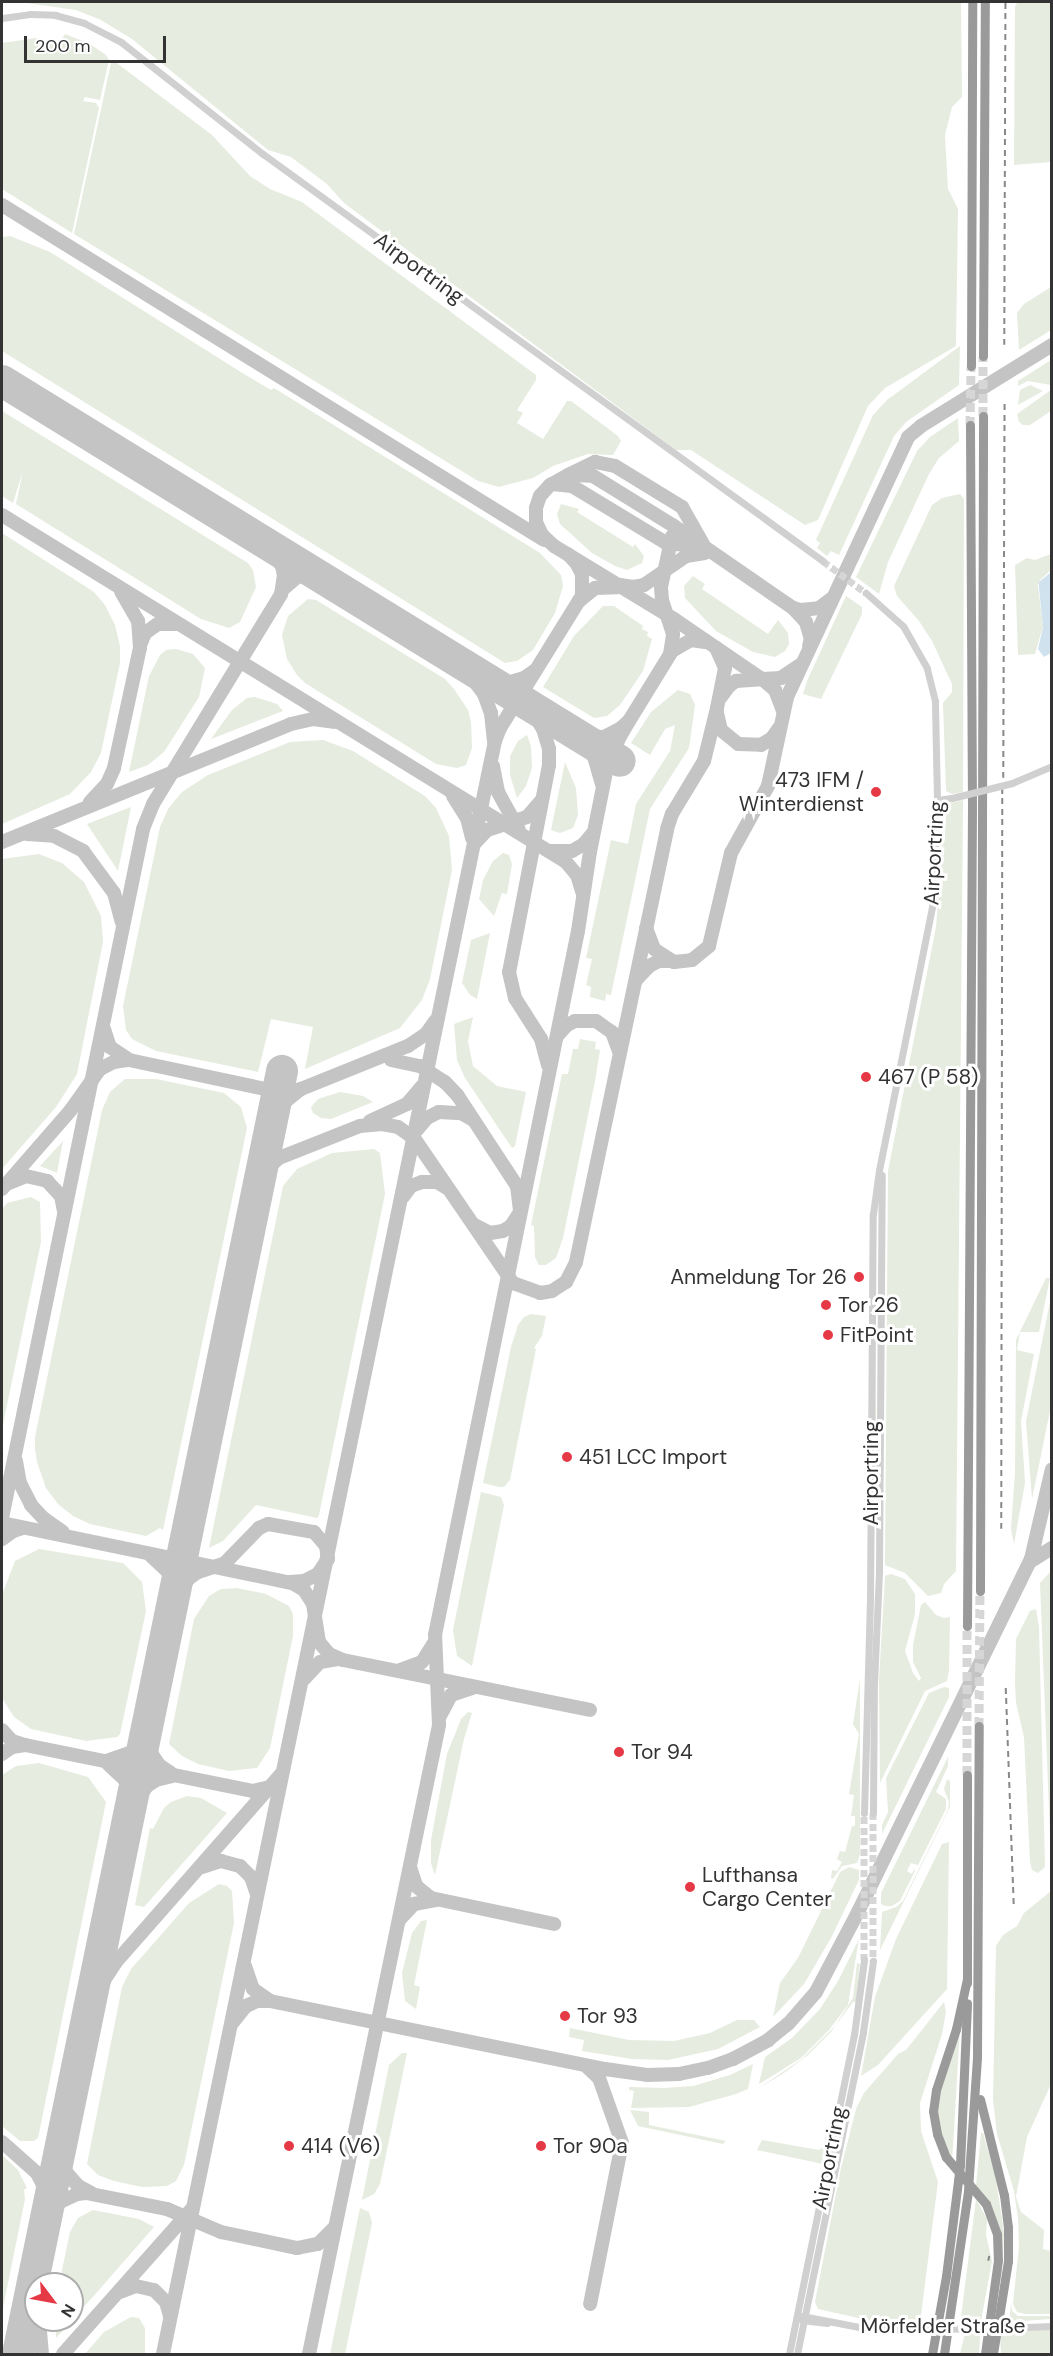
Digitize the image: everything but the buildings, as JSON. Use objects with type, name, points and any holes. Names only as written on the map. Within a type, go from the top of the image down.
[{"type":"highway","points":[[971,366],[972,2]]},
{"type":"highway","points":[[983,356],[985,2]]},
{"type":"highway","points":[[980,1591],[983,416]]},
{"type":"highway","points":[[967,1626],[972,809],[970,425]]},
{"type":"highway","points":[[944,2355],[968,2193],[977,2057],[979,1726]]},
{"type":"highway","points":[[932,2355],[946,2276],[960,2165],[967,1979],[967,1775]]},
{"type":"highway","points":[[967,1979],[956,2029],[936,2090],[934,2124],[946,2157],[986,2204],[995,2224],[999,2250],[986,2355]]},
{"type":"highway","points":[[977,2057],[982,2116],[1003,2189],[1008,2227],[1008,2261],[993,2355]]},
{"type":"street","name":"Airportring","points":[[2,18],[30,14],[64,16],[96,28],[121,42],[280,166],[823,561]]},
{"type":"street","name":"Airportring","points":[[864,1813],[865,1702],[870,1601],[874,1196],[932,906],[937,800],[935,701],[927,668],[903,626],[866,593]]},
{"type":"street","points":[[937,800],[1012,783],[1052,766]]},
{"type":"street","name":"Airportring","points":[[873,1813],[874,1683],[879,1571],[881,1195],[886,1134]]},
{"type":"street","name":"Airportring","points":[[797,2355],[854,2035],[864,1960]]},
{"type":"street","name":"Airportring","points":[[789,2355],[802,2318],[861,2042],[873,1961]]},
{"type":"street","name":"Mörfelder Straße","points":[[802,2318],[875,2330],[1052,2326]]},
{"type":"shaded area","points":[[19,2],[961,2],[962,97],[952,107],[945,135],[948,189],[958,209],[956,346],[885,388],[868,406],[818,520],[805,525],[691,450],[676,450],[344,203],[327,184],[291,157],[268,150],[132,39],[101,20],[76,10]]},
{"type":"shaded area","points":[[1018,2],[1051,2],[1051,162],[1014,165],[1015,6]]},
{"type":"shaded area","points":[[65,34],[90,44],[106,55],[109,60],[100,100],[85,97],[83,101],[96,103],[99,108],[72,233],[2,189],[2,43],[36,38],[57,47]]},
{"type":"shaded area","points":[[114,61],[212,135],[250,176],[270,189],[302,202],[536,375],[536,380],[517,410],[523,413],[517,423],[543,439],[567,401],[571,401],[618,436],[621,441],[613,455],[588,454],[553,466],[533,478],[499,487],[478,481],[74,234],[111,63]]},
{"type":"shaded area","points":[[10,236],[50,252],[244,374],[271,390],[274,388],[540,553],[561,575],[563,586],[555,613],[533,650],[517,661],[505,663],[2,351],[2,237]]},
{"type":"shaded area","points":[[1051,287],[1051,330],[1019,350],[1017,313],[1024,304]]},
{"type":"shaded area","points":[[960,346],[959,385],[906,422],[894,436],[839,555],[831,551],[827,556],[817,548],[820,543],[816,540],[873,415],[887,400]]},
{"type":"shaded area","points":[[1051,360],[1051,385],[1028,381],[1018,386],[1018,381]]},
{"type":"shaded area","points":[[1030,385],[1043,391],[1018,405],[1020,390]]},
{"type":"shaded area","points":[[1051,390],[1051,411],[1030,425],[1023,425],[1019,422],[1017,414]]},
{"type":"shaded area","points":[[2,411],[248,563],[253,570],[256,587],[240,622],[229,628],[201,619],[16,504],[23,471],[13,503],[2,496]]},
{"type":"shaded area","points":[[958,418],[959,441],[939,458],[929,474],[888,562],[879,594],[856,577],[917,451],[930,437]]},
{"type":"shaded area","points":[[960,494],[964,499],[963,792],[952,794],[946,791],[943,703],[952,692],[952,684],[932,641],[919,621],[897,596],[894,586],[932,505],[942,498]]},
{"type":"shaded area","points":[[561,504],[579,509],[577,512],[633,547],[635,544],[644,556],[642,563],[627,570],[592,553],[560,524],[557,514]]},
{"type":"shaded area","points":[[2,533],[94,592],[105,605],[115,625],[120,646],[120,663],[101,753],[91,772],[70,794],[2,824]]},
{"type":"shaded area","points":[[1051,554],[1051,570],[1040,580],[1038,586],[1043,626],[1035,654],[1018,655],[1015,565],[1027,558],[1035,560]]},
{"type":"shaded area","points":[[693,576],[705,584],[702,589],[768,634],[778,620],[788,633],[789,644],[785,651],[775,657],[753,652],[716,631],[685,598],[684,586]]},
{"type":"shaded area","points":[[846,596],[862,607],[862,614],[821,699],[803,694],[807,681]]},
{"type":"shaded area","points":[[308,599],[316,600],[445,679],[468,710],[471,722],[472,748],[466,765],[457,768],[436,764],[305,683],[297,675],[287,659],[282,635],[288,616]]},
{"type":"shaded area","points":[[603,606],[614,606],[643,626],[642,629],[648,632],[647,636],[652,639],[643,671],[620,705],[607,716],[594,718],[543,687],[574,636]]},
{"type":"shaded area","points":[[176,649],[193,654],[205,668],[199,697],[164,752],[148,765],[129,772],[149,676],[160,655],[166,650]]},
{"type":"shaded area","points":[[678,690],[690,694],[695,705],[689,748],[650,809],[611,995],[606,994],[605,1001],[590,997],[591,987],[586,985],[592,959],[586,958],[611,840],[628,844],[636,804],[670,751],[675,725],[665,729],[650,755],[631,743],[651,712]]},
{"type":"shaded area","points":[[255,697],[277,704],[283,711],[211,739],[232,710],[247,698]]},
{"type":"shaded area","points":[[527,735],[531,746],[532,768],[526,786],[517,798],[510,775],[510,756],[518,741]]},
{"type":"shaded area","points":[[323,740],[353,751],[425,796],[436,808],[449,836],[452,870],[430,979],[422,1000],[400,1028],[305,1069],[313,1027],[271,1019],[258,1072],[156,1051],[132,1039],[126,1030],[123,1006],[160,827],[168,809],[182,792],[208,775],[290,742]]},
{"type":"shaded area","points":[[565,762],[576,788],[578,815],[573,828],[560,833],[551,830]]},
{"type":"shaded area","points":[[963,800],[956,1571],[944,1584],[941,1593],[928,1596],[905,1573],[885,1565],[888,1171],[936,927],[945,812],[951,803]]},
{"type":"shaded area","points":[[131,807],[118,871],[87,824]]},
{"type":"shaded area","points":[[503,853],[509,855],[512,864],[507,894],[502,893],[494,916],[479,899],[483,880],[493,861]]},
{"type":"shaded area","points":[[39,854],[62,863],[84,882],[101,916],[103,942],[77,1074],[56,1107],[2,1169],[2,859]]},
{"type":"shaded area","points":[[490,933],[477,999],[470,995],[462,983],[471,940]]},
{"type":"shaded area","points":[[473,1017],[468,1041],[473,1066],[497,1086],[526,1092],[515,1146],[512,1148],[465,1078],[457,1060],[454,1024]]},
{"type":"shaded area","points":[[580,1039],[596,1042],[595,1049],[600,1050],[595,1081],[563,1238],[556,1258],[546,1265],[539,1265],[535,1257],[534,1226],[531,1225],[562,1074],[568,1074],[573,1049],[578,1049]]},
{"type":"shaded area","points":[[125,1079],[156,1079],[224,1093],[241,1107],[247,1128],[163,1530],[160,1528],[146,1536],[90,1524],[73,1516],[58,1504],[46,1488],[35,1449],[35,1437],[102,1110],[110,1092]]},
{"type":"shaded area","points":[[340,1092],[363,1096],[373,1102],[331,1119],[321,1118],[313,1113],[311,1107],[318,1099]]},
{"type":"shaded area","points":[[63,1141],[57,1173],[40,1166]]},
{"type":"shaded area","points":[[374,1149],[380,1153],[385,1194],[319,1515],[317,1518],[256,1505],[223,1541],[209,1548],[283,1186],[297,1169],[332,1153]]},
{"type":"shaded area","points":[[31,1197],[40,1202],[41,1242],[2,1429],[2,1209],[7,1203]]},
{"type":"shaded area","points":[[1046,1278],[1050,1278],[1039,1332],[1020,1332],[1017,1350],[1034,1354],[1021,1421],[1025,1483],[1014,1544],[1011,1529],[1015,1473],[1016,1340]]},
{"type":"shaded area","points":[[1051,1297],[1051,1406],[1032,1499],[1026,1421]]},
{"type":"shaded area","points":[[531,1314],[546,1316],[542,1336],[534,1348],[536,1349],[510,1480],[504,1487],[499,1487],[483,1483],[511,1347],[518,1325],[524,1317]]},
{"type":"shaded area","points":[[875,1322],[877,1513],[874,1513]]},
{"type":"shaded area","points":[[481,1492],[501,1497],[504,1505],[472,1666],[457,1656],[453,1630]]},
{"type":"shaded area","points":[[39,1549],[123,1563],[142,1582],[146,1611],[120,1734],[117,1737],[86,1741],[31,1729],[14,1717],[2,1698],[3,1592],[15,1561]]},
{"type":"shaded area","points":[[1051,1571],[1051,1860],[1040,1583]]},
{"type":"shaded area","points":[[891,1574],[905,1579],[915,1594],[915,1614],[905,1651],[913,1673],[919,1681],[921,1678],[913,1662],[913,1645],[921,1605],[925,1602],[936,1615],[944,1618],[950,1617],[949,1671],[947,1681],[925,1691],[880,1783],[879,1680],[885,1576]]},
{"type":"shaded area","points":[[237,1588],[266,1594],[289,1606],[293,1614],[293,1636],[270,1748],[257,1768],[229,1771],[198,1764],[182,1756],[169,1744],[194,1619],[209,1596],[221,1589]]},
{"type":"shaded area","points":[[1036,1609],[1039,1627],[1045,1867],[1038,1873],[1032,1870],[1030,1862],[1024,1737],[1016,1703],[1015,1682],[1016,1639],[1030,1611]]},
{"type":"shaded area","points":[[860,1679],[860,1854],[857,1863],[842,1866],[833,1879],[831,1878],[832,1870],[837,1871],[842,1862],[837,1859],[840,1851],[845,1852],[852,1826],[855,1826],[855,1816],[851,1816],[854,1795],[849,1794],[859,1734],[853,1724]]},
{"type":"shaded area","points":[[944,1687],[949,1688],[949,1697],[882,1834],[882,1825],[888,1812],[886,1778],[929,1693]]},
{"type":"shaded area","points":[[468,1712],[472,1713],[464,1739],[435,1875],[431,1863],[431,1840],[447,1754],[461,1719]]},
{"type":"shaded area","points":[[948,1757],[948,1766],[936,1792],[946,1799],[946,1809],[918,1865],[911,1863],[907,1871],[912,1874],[914,1869],[915,1871],[900,1901],[892,1906],[885,1906],[881,1904],[881,1893]]},
{"type":"shaded area","points":[[39,1763],[88,1777],[106,1802],[38,2138],[34,2141],[20,2141],[2,2126],[2,1775],[16,1766]]},
{"type":"shaded area","points":[[947,1779],[950,1781],[950,1807],[880,1950],[882,1912],[896,1907],[903,1901],[948,1810],[949,1802],[944,1789]]},
{"type":"shaded area","points":[[187,1796],[201,1798],[227,1813],[144,1907],[135,1905],[150,1828],[153,1829],[164,1808],[171,1802]]},
{"type":"shaded area","points":[[949,1842],[947,1989],[878,2065],[861,2076],[875,1997],[896,1939],[942,1844]]},
{"type":"shaded area","points":[[849,1867],[859,1870],[859,1880],[831,1938],[804,1984],[773,2017],[780,1983],[798,1958],[840,1872]]},
{"type":"shaded area","points":[[219,1884],[227,1886],[232,1891],[234,1923],[184,2165],[176,2181],[167,2186],[142,2187],[98,2175],[87,2164],[122,1987],[131,1969],[189,1903]]},
{"type":"shaded area","points":[[1051,1891],[1051,2084],[1027,2137],[1016,2197],[1021,2212],[1044,2230],[1043,2249],[1051,2251],[1051,2314],[1025,2314],[1017,2312],[1013,2304],[1019,2246],[1018,2219],[1014,2191],[997,2134],[993,2100],[996,1946],[1003,1935],[1017,1926],[1024,1913]]},
{"type":"shaded area","points":[[427,1920],[414,1985],[420,1987],[416,2009],[405,2001],[402,1973],[412,1933],[421,1921]]},
{"type":"shaded area","points":[[859,1939],[848,2005],[829,2030],[801,2058],[759,2084],[765,2057],[792,2038],[820,2009],[838,1981]]},
{"type":"shaded area","points":[[857,1963],[860,1964],[856,2002],[853,2002],[830,2033],[808,2055],[759,2088],[802,2059],[835,2026],[853,1998]]},
{"type":"shaded area","points":[[944,2002],[946,2012],[942,2034],[920,2103],[921,2131],[938,2182],[920,2323],[881,2323],[818,2309],[815,2302],[841,2168],[856,2109],[864,2093],[898,2054],[906,2050]]},
{"type":"shaded area","points":[[737,2020],[754,2020],[760,2027],[718,2049],[668,2060],[632,2059],[582,2051],[584,2040],[569,2037],[570,2028],[629,2040],[674,2041],[710,2033]]},
{"type":"shaded area","points":[[960,2028],[952,2158],[938,2129],[937,2100]]},
{"type":"shaded area","points":[[402,2053],[407,2053],[380,2184],[374,2194],[362,2200],[389,2065]]},
{"type":"shaded area","points":[[753,2064],[748,2089],[736,2094],[689,2107],[631,2108],[634,2091],[629,2090],[629,2087],[693,2086],[730,2075]]},
{"type":"shaded area","points":[[630,2110],[649,2112],[649,2125],[726,2141],[723,2144],[638,2126]]},
{"type":"shaded area","points":[[981,2133],[983,2133],[995,2174],[1004,2232],[1002,2273],[993,2320],[1000,2232],[991,2207],[976,2186]]},
{"type":"shaded area","points":[[826,2136],[828,2136],[823,2164],[757,2150],[762,2140],[819,2150],[824,2145]]},
{"type":"shaded area","points":[[2,2155],[18,2170],[27,2188],[24,2190],[25,2199],[2,2313]]},
{"type":"shaded area","points":[[976,2199],[987,2219],[986,2235],[992,2261],[981,2321],[979,2354],[960,2354],[965,2333],[959,2333]]},
{"type":"shaded area","points":[[360,2208],[369,2212],[372,2223],[345,2354],[330,2354]]},
{"type":"shaded area","points":[[93,2210],[139,2219],[154,2227],[84,2307],[84,2272],[62,2272],[70,2232],[78,2218]]},
{"type":"shaded area","points":[[1011,2303],[1012,2311],[1018,2316],[1051,2316],[1051,2319],[1009,2322]]},
{"type":"shaded area","points":[[131,2317],[139,2318],[145,2328],[145,2354],[85,2354],[104,2332]]},
{"type":"shaded area","points":[[1051,2329],[1051,2354],[1001,2354],[1000,2334]]},
{"type":"water","points":[[1051,572],[1051,653],[1044,657],[1038,649],[1043,627],[1039,582]]},
{"type":"taxiway","points":[[2,205],[544,540]]},
{"type":"taxiway","points":[[646,928],[654,949],[674,962],[692,960],[709,946],[731,853],[768,786],[787,697],[908,437],[921,426],[1052,345]]},
{"type":"taxiway","points":[[570,474],[595,462],[615,466],[682,507],[703,544]]},
{"type":"taxiway","points":[[800,665],[781,678],[762,679],[674,619],[554,546],[542,535],[536,522],[536,508],[540,496],[550,485],[568,475],[593,476],[674,526],[793,608],[806,622],[811,639],[809,646]]},
{"type":"taxiway","points":[[552,484],[572,486],[666,543],[702,547]]},
{"type":"taxiway","points":[[2,515],[566,862],[577,875],[582,891]]},
{"type":"taxiway","points":[[670,654],[673,634],[662,601],[661,587],[672,536]]},
{"type":"taxiway","points":[[2,1518],[143,829],[153,804],[281,594],[284,576],[282,566],[265,543]]},
{"type":"taxiway","points":[[620,585],[633,587],[644,585],[686,556],[705,553]]},
{"type":"taxiway","points":[[163,2354],[495,741],[500,728],[582,596],[582,574],[568,554]]},
{"type":"taxiway","points":[[282,590],[297,577],[307,575],[320,577]]},
{"type":"taxiway","points":[[579,601],[595,588],[618,587]]},
{"type":"taxiway","points":[[90,802],[107,784],[114,768],[140,648],[138,621],[121,591]]},
{"type":"taxiway","points":[[793,608],[801,610],[819,608],[831,599]]},
{"type":"taxiway","points":[[141,643],[145,633],[158,624],[178,624]]},
{"type":"taxiway","points":[[578,736],[604,737],[620,729],[629,721],[672,651],[691,640],[705,642]]},
{"type":"taxiway","points":[[376,1123],[398,1127],[414,1138],[513,1283],[540,1293],[552,1291],[566,1282],[576,1262],[667,829],[672,814],[704,761],[717,708],[725,668],[716,648]]},
{"type":"taxiway","points":[[450,657],[466,670],[484,694],[491,713],[494,741]]},
{"type":"taxiway","points":[[481,676],[495,681],[510,682],[524,678],[536,670]]},
{"type":"taxiway","points":[[721,697],[736,681],[762,679],[775,690],[783,711]]},
{"type":"taxiway","points":[[519,699],[533,713],[543,729],[549,749],[549,765],[509,972],[515,998],[541,1039],[548,1065]]},
{"type":"taxiway","points":[[717,713],[721,730],[738,744],[761,745],[772,738],[779,728]]},
{"type":"taxiway","points":[[2,842],[291,724],[313,719],[334,722]]},
{"type":"taxiway","points":[[309,2354],[439,1725],[435,1635],[578,931],[590,852],[606,772],[618,740],[629,721]]},
{"type":"taxiway","points":[[578,736],[593,753],[602,784]]},
{"type":"taxiway","points":[[493,766],[498,792],[519,830]]},
{"type":"taxiway","points":[[453,796],[467,818],[472,838]]},
{"type":"taxiway","points":[[474,844],[487,830],[527,817],[541,801]]},
{"type":"taxiway","points":[[27,834],[54,836],[83,851],[114,893],[122,922]]},
{"type":"taxiway","points":[[549,851],[572,851],[584,844],[592,834]]},
{"type":"taxiway","points":[[636,980],[649,966],[659,961],[672,961]]},
{"type":"taxiway","points":[[272,1121],[281,1105],[301,1089],[408,1046],[426,1034],[435,1021]]},
{"type":"taxiway","points":[[557,1036],[567,1025],[575,1021],[596,1021],[612,1032],[619,1051]]},
{"type":"taxiway","points":[[104,1029],[110,1047],[129,1060]]},
{"type":"taxiway","points":[[2,1189],[70,1111],[100,1069],[114,1062],[129,1060],[284,1093],[301,1089]]},
{"type":"taxiway","points":[[391,1060],[420,1066],[445,1082],[458,1096],[517,1186],[520,1212],[511,1226],[503,1231],[490,1233],[474,1225]]},
{"type":"taxiway","points":[[370,1121],[407,1104],[422,1086]]},
{"type":"taxiway","points":[[416,1131],[427,1118],[439,1112],[461,1113],[473,1120]]},
{"type":"taxiway","points":[[258,1185],[267,1169],[279,1158],[360,1126],[382,1124]]},
{"type":"taxiway","points":[[9,1183],[26,1176],[47,1181],[61,1196],[64,1211]]},
{"type":"taxiway","points":[[403,1197],[411,1186],[422,1182],[437,1182],[447,1188]]},
{"type":"taxiway","points":[[16,1461],[20,1483],[31,1505],[43,1518],[63,1532]]},
{"type":"taxiway","points":[[233,2022],[246,2006],[257,2001],[270,2001],[605,2069],[647,2075],[679,2074],[708,2068],[733,2059],[768,2040],[789,2023],[816,1992],[859,1910],[1031,1559],[1052,1469]]},
{"type":"taxiway","points":[[2,1523],[292,1583],[304,1590],[313,1604],[319,1642],[329,1654],[343,1660]]},
{"type":"taxiway","points":[[172,1603],[188,1579],[198,1572],[225,1563],[259,1528],[268,1524],[314,1532],[326,1546],[328,1559],[318,1574],[304,1581],[290,1582]]},
{"type":"taxiway","points":[[2,1539],[13,1531],[23,1528]]},
{"type":"taxiway","points":[[1031,1561],[1052,1548]]},
{"type":"taxiway","points":[[150,1555],[168,1572],[174,1585],[173,1598]]},
{"type":"taxiway","points":[[400,1670],[422,1662],[434,1643]]},
{"type":"taxiway","points":[[304,1679],[320,1662],[338,1659],[590,1710]]},
{"type":"taxiway","points":[[440,1716],[451,1695],[472,1688]]},
{"type":"taxiway","points":[[147,1725],[151,1753],[159,1765],[171,1773]]},
{"type":"taxiway","points":[[109,1760],[132,1752],[146,1729]]},
{"type":"taxiway","points":[[2,1730],[12,1741],[25,1745],[253,1791],[270,1787]]},
{"type":"taxiway","points":[[2,1754],[12,1747],[25,1745]]},
{"type":"taxiway","points":[[108,1764],[125,1780],[130,1795],[130,1808]]},
{"type":"taxiway","points":[[86,2020],[101,1985],[116,1962],[281,1774]]},
{"type":"taxiway","points":[[130,1811],[147,1786],[156,1780],[172,1776]]},
{"type":"taxiway","points":[[202,1867],[221,1861],[240,1866],[251,1877],[257,1894]]},
{"type":"taxiway","points":[[410,1867],[416,1886],[431,1898],[554,1924]]},
{"type":"taxiway","points":[[400,1919],[414,1904],[436,1900]]},
{"type":"taxiway","points":[[245,1966],[253,1989],[270,2001]]},
{"type":"taxiway","points":[[587,2067],[599,2078],[622,2143],[590,2304]]},
{"type":"taxiway","points":[[63,2135],[62,2158],[66,2172],[78,2186],[91,2193]]},
{"type":"taxiway","points":[[2,2142],[37,2173],[46,2191],[46,2217]]},
{"type":"taxiway","points":[[43,2230],[50,2214],[60,2202],[77,2194],[86,2193],[167,2209],[221,2232],[297,2248],[318,2244],[334,2228]]},
{"type":"taxiway","points":[[63,2354],[191,2210]]},
{"type":"taxiway","points":[[40,2272],[43,2235]]},
{"type":"taxiway","points":[[120,2292],[136,2286],[154,2290],[166,2302],[170,2316]]},
{"type":"taxiway","points":[[40,2332],[42,2354]]},
{"type":"runway","points":[[2,381],[620,761]]},
{"type":"runway","points":[[18,2354],[282,1071]]},
{"type":"tunnel","points":[[983,356],[983,416]]},
{"type":"tunnel","points":[[970,425],[971,366]]},
{"type":"tunnel","points":[[823,561],[866,593]]},
{"type":"tunnel","points":[[979,1726],[980,1591]]},
{"type":"tunnel","points":[[967,1626],[967,1775]]},
{"type":"tunnel","points":[[864,1813],[864,1960]]},
{"type":"tunnel","points":[[873,1813],[873,1961]]},
{"type":"railway","points":[[1004,345],[1005,2]]},
{"type":"railway","points":[[1003,778],[1004,403]]},
{"type":"railway","points":[[1001,1529],[1002,788]]},
{"type":"railway","points":[[1006,1688],[1014,1907]]},
{"type":"railway","points":[[988,2261],[989,2256]]},
{"type":"place","name":"473 IFM / Winterdienst","points":[[876,792]]},
{"type":"place","name":"467 (P 58)","points":[[866,1077]]},
{"type":"place","name":"Anmeldung Tor 26","points":[[859,1277]]},
{"type":"place","name":"Tor 26","points":[[826,1305]]},
{"type":"place","name":"FitPoint","points":[[828,1335]]},
{"type":"place","name":"451 LCC Import","points":[[567,1457]]},
{"type":"place","name":"Tor 94","points":[[619,1752]]},
{"type":"place","name":"Lufthansa Cargo Center","points":[[690,1887]]},
{"type":"place","name":"Tor 93","points":[[565,2016]]},
{"type":"place","name":"414 (V6)","points":[[289,2146]]},
{"type":"place","name":"Tor 90a","points":[[541,2146]]}]
